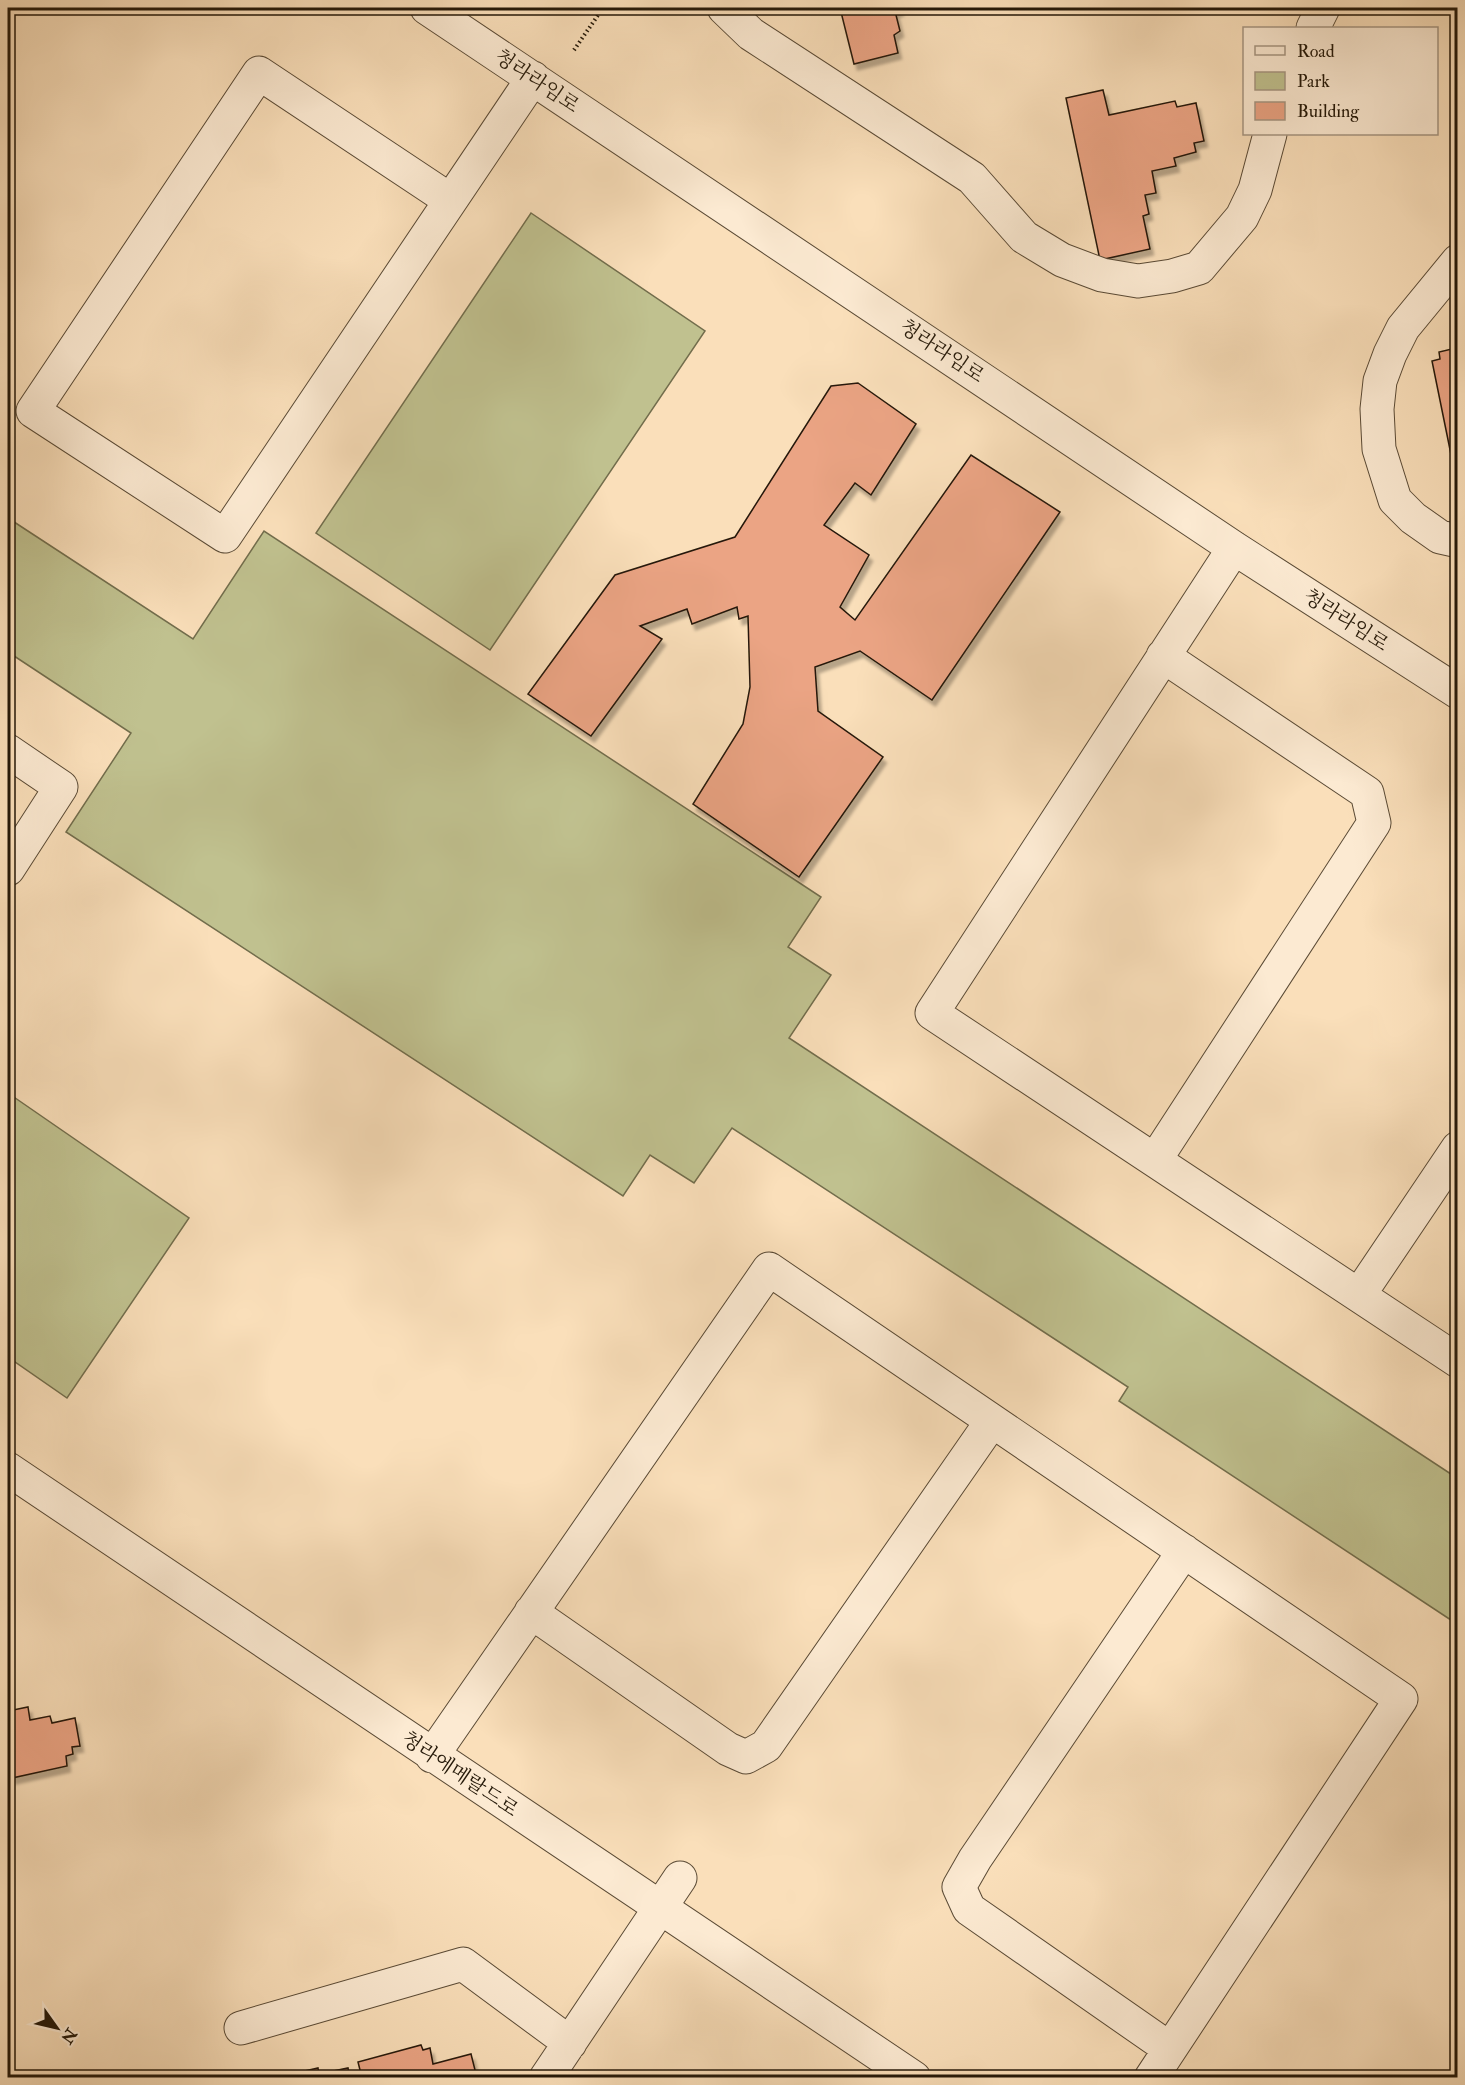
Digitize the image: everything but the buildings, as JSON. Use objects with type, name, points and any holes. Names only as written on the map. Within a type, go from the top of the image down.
[{"type":"street","name":"청라라임로","points":[[427,8],[1234,548],[1458,692]]},
{"type":"street","points":[[724,8],[751,34],[972,178],[1024,237],[1062,260],[1102,275],[1138,281],[1172,276],[1199,268],[1226,239],[1242,217],[1255,190],[1270,135]]},
{"type":"street","points":[[1314,27],[1323,8]]},
{"type":"street","points":[[450,200],[259,73],[33,411],[225,536],[533,78]]},
{"type":"street","points":[[1458,261],[1403,328],[1380,381],[1377,410],[1379,449],[1395,500],[1413,518],[1440,537],[1458,541]]},
{"type":"street","points":[[1234,548],[932,1013],[1458,1361]]},
{"type":"street","points":[[1155,1160],[1374,823],[1367,793],[1163,656]]},
{"type":"street","points":[[8,751],[61,787],[8,869]]},
{"type":"street","points":[[1359,1295],[1458,1148]]},
{"type":"street","points":[[432,1756],[769,1269],[1401,1699],[1151,2078]]},
{"type":"street","points":[[531,1612],[728,1749],[747,1757],[766,1746],[992,1421]]},
{"type":"street","name":"청라에메랄드로","points":[[8,1469],[432,1756],[915,2078]]},
{"type":"street","points":[[1170,2049],[969,1909],[959,1887],[982,1849],[1184,1551]]},
{"type":"street","points":[[546,2078],[680,1878]]},
{"type":"street","points":[[241,2028],[463,1964],[570,2043]]},
{"type":"path","points":[[573,50],[603,8]]},
{"type":"green space","points":[[531,213],[705,331],[490,650],[316,533]]},
{"type":"green space","points":[[8,518],[193,639],[264,531],[821,897],[788,947],[831,975],[789,1038],[1457,1478],[1457,1624],[1119,1401],[1128,1387],[732,1128],[694,1183],[650,1155],[623,1196],[66,832],[131,733],[8,652]]},
{"type":"green space","points":[[8,1093],[189,1218],[67,1398],[8,1357]]}]
